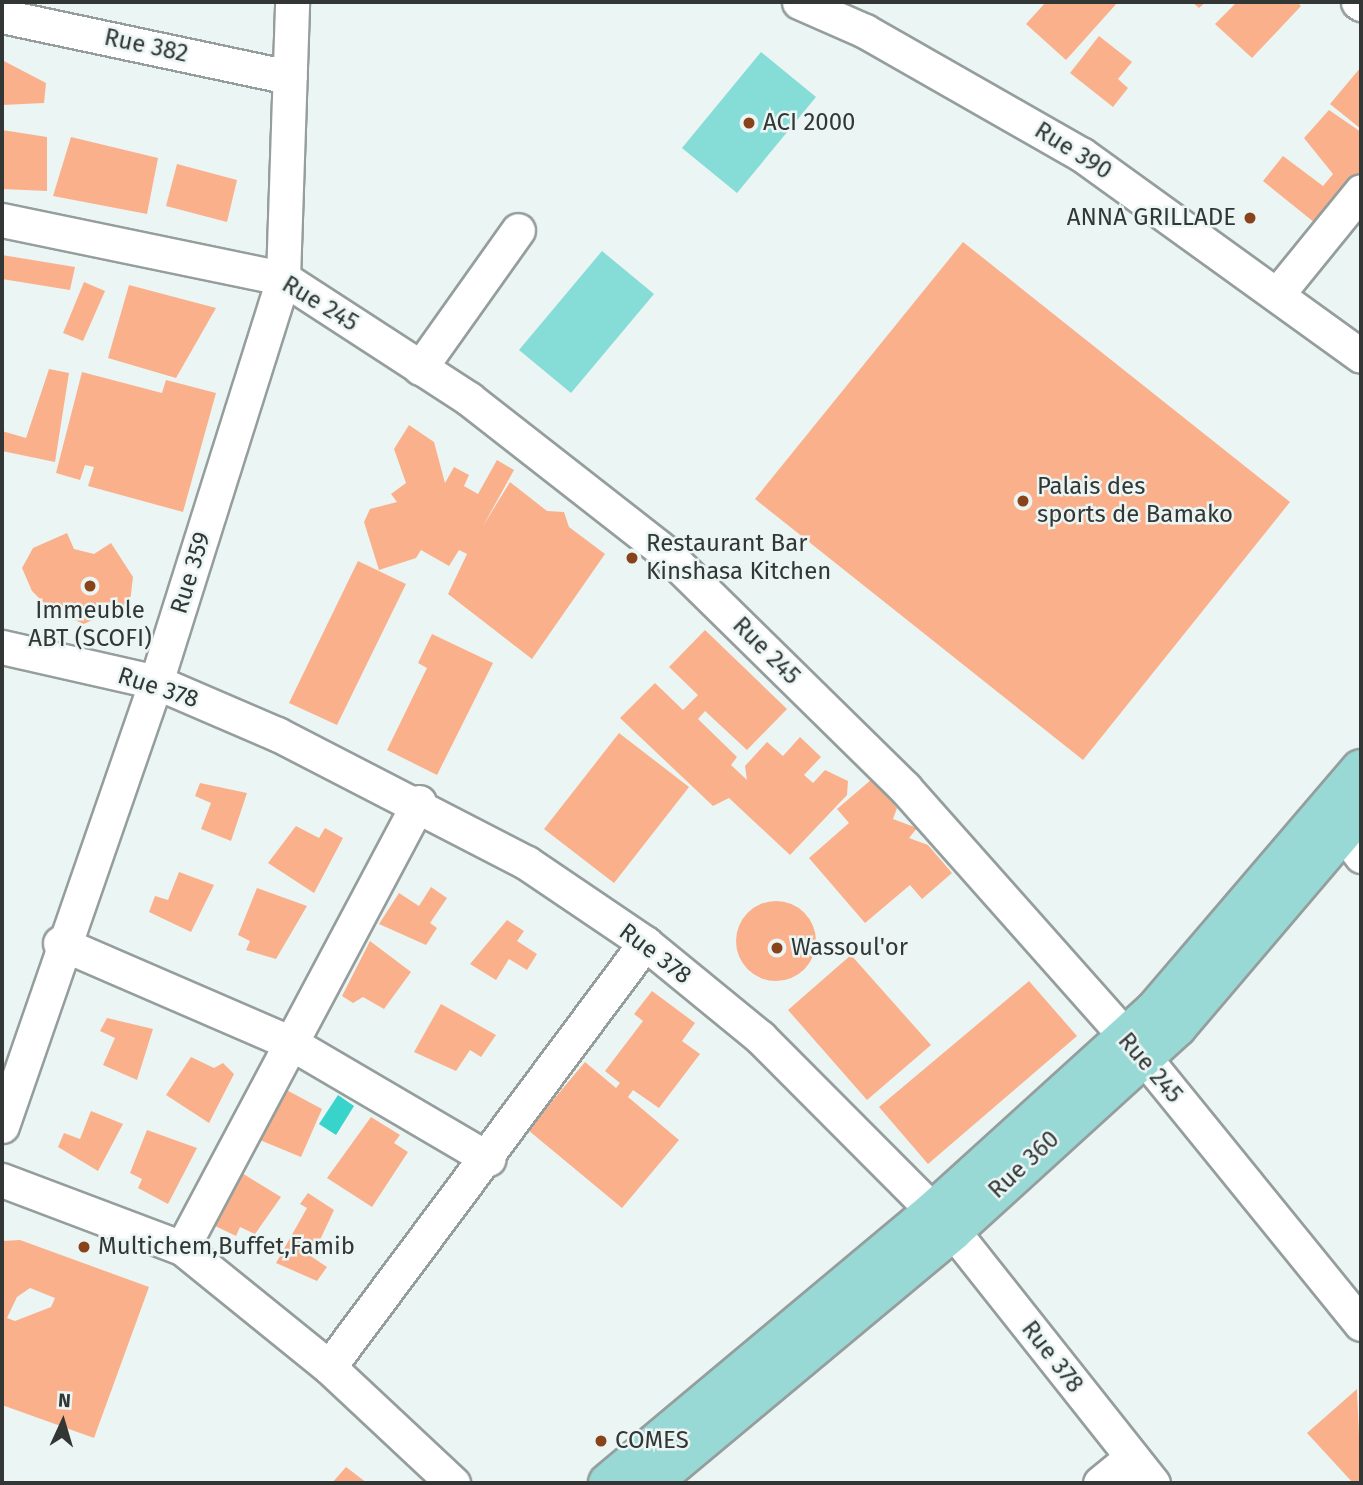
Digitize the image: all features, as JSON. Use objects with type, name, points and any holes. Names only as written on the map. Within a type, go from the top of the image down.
[{"type":"main road","points":[[1133,1047],[1154,1011],[1361,769]]},
{"type":"main road","name":"Rue 360","points":[[651,1483],[1133,1047],[1177,1027],[1355,833]]},
{"type":"main road","points":[[608,1483],[942,1222]]},
{"type":"street","name":"Rue 359","points":[[2,1126],[61,943],[156,682],[283,278],[292,2]]},
{"type":"street","name":"Rue 390","points":[[799,2],[862,17],[1081,154],[1279,292],[1361,356]]},
{"type":"street","name":"Rue 382","points":[[2,16],[290,77]]},
{"type":"street","points":[[1279,292],[1361,191]]},
{"type":"street","name":"Rue 245","points":[[2,220],[103,236],[283,278],[421,368],[666,553],[905,788],[1133,1047],[1361,1324]]},
{"type":"street","points":[[421,368],[518,230]]},
{"type":"street","name":"Rue 378","points":[[2,647],[156,682],[419,802],[527,863],[645,943],[760,1037],[942,1222],[1153,1483]]},
{"type":"street","points":[[182,1248],[419,802]]},
{"type":"street","points":[[61,943],[291,1043],[489,1159]]},
{"type":"street","points":[[329,1367],[489,1159],[645,943]]},
{"type":"street","points":[[2,1180],[182,1248],[329,1367],[453,1483]]},
{"type":"street","points":[[1100,1483],[1132,1457]]},
{"type":"shaded area","name":"ACI 2000","points":[[761,52],[816,97],[737,193],[682,148]]},
{"type":"shaded area","points":[[602,251],[654,294],[571,393],[519,350]]},
{"type":"shaded area","points":[[338,1095],[354,1106],[336,1135],[319,1124]]},
{"type":"building","points":[[1046,2],[1118,2],[1066,60],[1026,24]]},
{"type":"building","points":[[1192,2],[1206,2],[1199,8]]},
{"type":"building","points":[[1237,2],[1297,2],[1301,6],[1252,58],[1215,24]]},
{"type":"building","points":[[1099,36],[1132,62],[1118,79],[1128,88],[1113,107],[1070,73]]},
{"type":"building","points":[[2,60],[46,83],[44,103],[2,105]]},
{"type":"building","points":[[1361,67],[1361,129],[1330,104]]},
{"type":"building","points":[[1329,110],[1361,132],[1361,178],[1320,227],[1263,181],[1283,156],[1323,186],[1333,174],[1304,138]]},
{"type":"building","points":[[2,130],[47,137],[47,191],[2,189]]},
{"type":"building","points":[[71,137],[158,158],[147,214],[53,196]]},
{"type":"building","points":[[177,164],[237,180],[227,222],[166,206]]},
{"type":"building","name":"Palais des sports de Bamako","points":[[963,242],[1290,502],[1083,760],[755,499]]},
{"type":"building","points":[[2,255],[75,267],[70,290],[2,279]]},
{"type":"building","points":[[84,282],[105,291],[83,341],[63,333]]},
{"type":"building","points":[[129,285],[216,308],[176,378],[108,358]]},
{"type":"building","points":[[49,369],[69,373],[55,462],[2,451],[2,431],[26,438]]},
{"type":"building","points":[[82,372],[162,393],[166,380],[216,393],[183,512],[88,486],[94,467],[85,465],[80,480],[56,473]]},
{"type":"building","points":[[409,425],[434,442],[445,483],[454,467],[469,475],[464,486],[478,494],[497,460],[514,470],[483,526],[510,482],[547,511],[564,512],[569,527],[605,554],[532,659],[448,594],[467,554],[459,550],[449,566],[421,550],[416,558],[379,570],[364,522],[370,509],[397,502],[391,494],[406,483],[394,449]]},
{"type":"building","points":[[67,533],[74,549],[94,554],[111,543],[133,577],[130,602],[84,624],[52,611],[32,591],[22,568],[33,548]]},
{"type":"building","points":[[358,561],[406,584],[337,725],[289,703]]},
{"type":"building","points":[[705,630],[787,709],[747,750],[705,711],[698,719],[737,757],[731,765],[747,780],[745,766],[767,742],[783,756],[800,737],[821,757],[804,775],[813,783],[825,770],[848,781],[847,795],[790,855],[729,798],[713,806],[620,718],[655,683],[683,710],[698,695],[669,667]]},
{"type":"building","points":[[432,634],[493,663],[437,775],[387,750],[427,668],[418,663]]},
{"type":"building","points":[[619,733],[689,787],[614,883],[544,829]]},
{"type":"building","points":[[872,779],[897,808],[893,819],[917,828],[909,838],[928,845],[952,873],[922,899],[910,885],[865,923],[809,858],[849,823],[837,809]]},
{"type":"building","points":[[200,783],[247,793],[231,841],[201,829],[211,803],[195,796]]},
{"type":"building","points":[[296,826],[319,838],[325,828],[343,838],[314,893],[268,863]]},
{"type":"building","points":[[179,872],[214,885],[191,932],[149,912],[155,896],[168,900]]},
{"type":"building","points":[[431,887],[447,898],[430,923],[437,928],[426,945],[379,924],[399,893],[419,906]]},
{"type":"building","points":[[257,888],[307,906],[276,959],[246,950],[250,941],[238,935]]},
{"type":"building","points":[[776,901],[791,904],[804,913],[813,926],[816,941],[813,956],[804,969],[791,978],[776,981],[761,978],[748,969],[739,956],[736,941],[739,926],[748,913],[761,904]]},
{"type":"building","points":[[507,920],[524,931],[517,941],[537,954],[527,970],[509,959],[496,980],[470,964]]},
{"type":"building","points":[[370,941],[411,972],[384,1009],[363,997],[353,1003],[342,996]]},
{"type":"building","points":[[851,955],[931,1045],[867,1100],[788,1010]]},
{"type":"building","points":[[1029,981],[1077,1036],[928,1164],[879,1107]]},
{"type":"building","points":[[652,991],[695,1023],[682,1041],[700,1054],[659,1108],[633,1090],[628,1097],[679,1140],[622,1208],[528,1130],[585,1062],[616,1088],[620,1083],[605,1071],[643,1021],[634,1014]]},
{"type":"building","points":[[441,1004],[496,1035],[481,1057],[470,1050],[456,1071],[414,1052]]},
{"type":"building","points":[[107,1018],[153,1029],[137,1080],[103,1065],[115,1038],[100,1031]]},
{"type":"building","points":[[191,1057],[214,1068],[223,1063],[234,1074],[209,1123],[166,1095]]},
{"type":"building","points":[[281,1087],[322,1109],[301,1157],[255,1138]]},
{"type":"building","points":[[91,1111],[123,1124],[98,1171],[58,1147],[64,1133],[80,1139]]},
{"type":"building","points":[[371,1117],[400,1135],[394,1143],[408,1152],[372,1207],[327,1178]]},
{"type":"building","points":[[147,1130],[197,1148],[168,1204],[138,1188],[142,1179],[130,1173]]},
{"type":"building","points":[[237,1170],[281,1197],[255,1234],[240,1227],[236,1236],[211,1224]]},
{"type":"building","points":[[308,1193],[334,1210],[312,1257],[327,1267],[317,1281],[276,1263],[307,1208],[300,1204]]},
{"type":"building","points":[[20,1240],[149,1287],[94,1438],[2,1405],[2,1241]],"holes":[[[30,1288],[55,1298],[51,1307],[15,1321],[7,1318],[17,1297]]]},
{"type":"building","points":[[1357,1389],[1361,1483],[1353,1483],[1307,1433]]},
{"type":"building","points":[[346,1467],[367,1483],[332,1483]]},
{"type":"place","name":"ACI 2000","points":[[749,123]]},
{"type":"place","name":"ANNA GRILLADE","points":[[1250,218]]},
{"type":"place","name":"Palais des sports de Bamako","points":[[1023,501]]},
{"type":"place","name":"Restaurant Bar Kinshasa Kitchen","points":[[632,558]]},
{"type":"place","name":"Immeuble ABT (SCOFI)","points":[[90,586]]},
{"type":"place","name":"Wassoul'or","points":[[777,948]]},
{"type":"place","name":"Multichem,Buffet,Famib","points":[[84,1247]]},
{"type":"place","name":"COMES","points":[[601,1441]]}]
